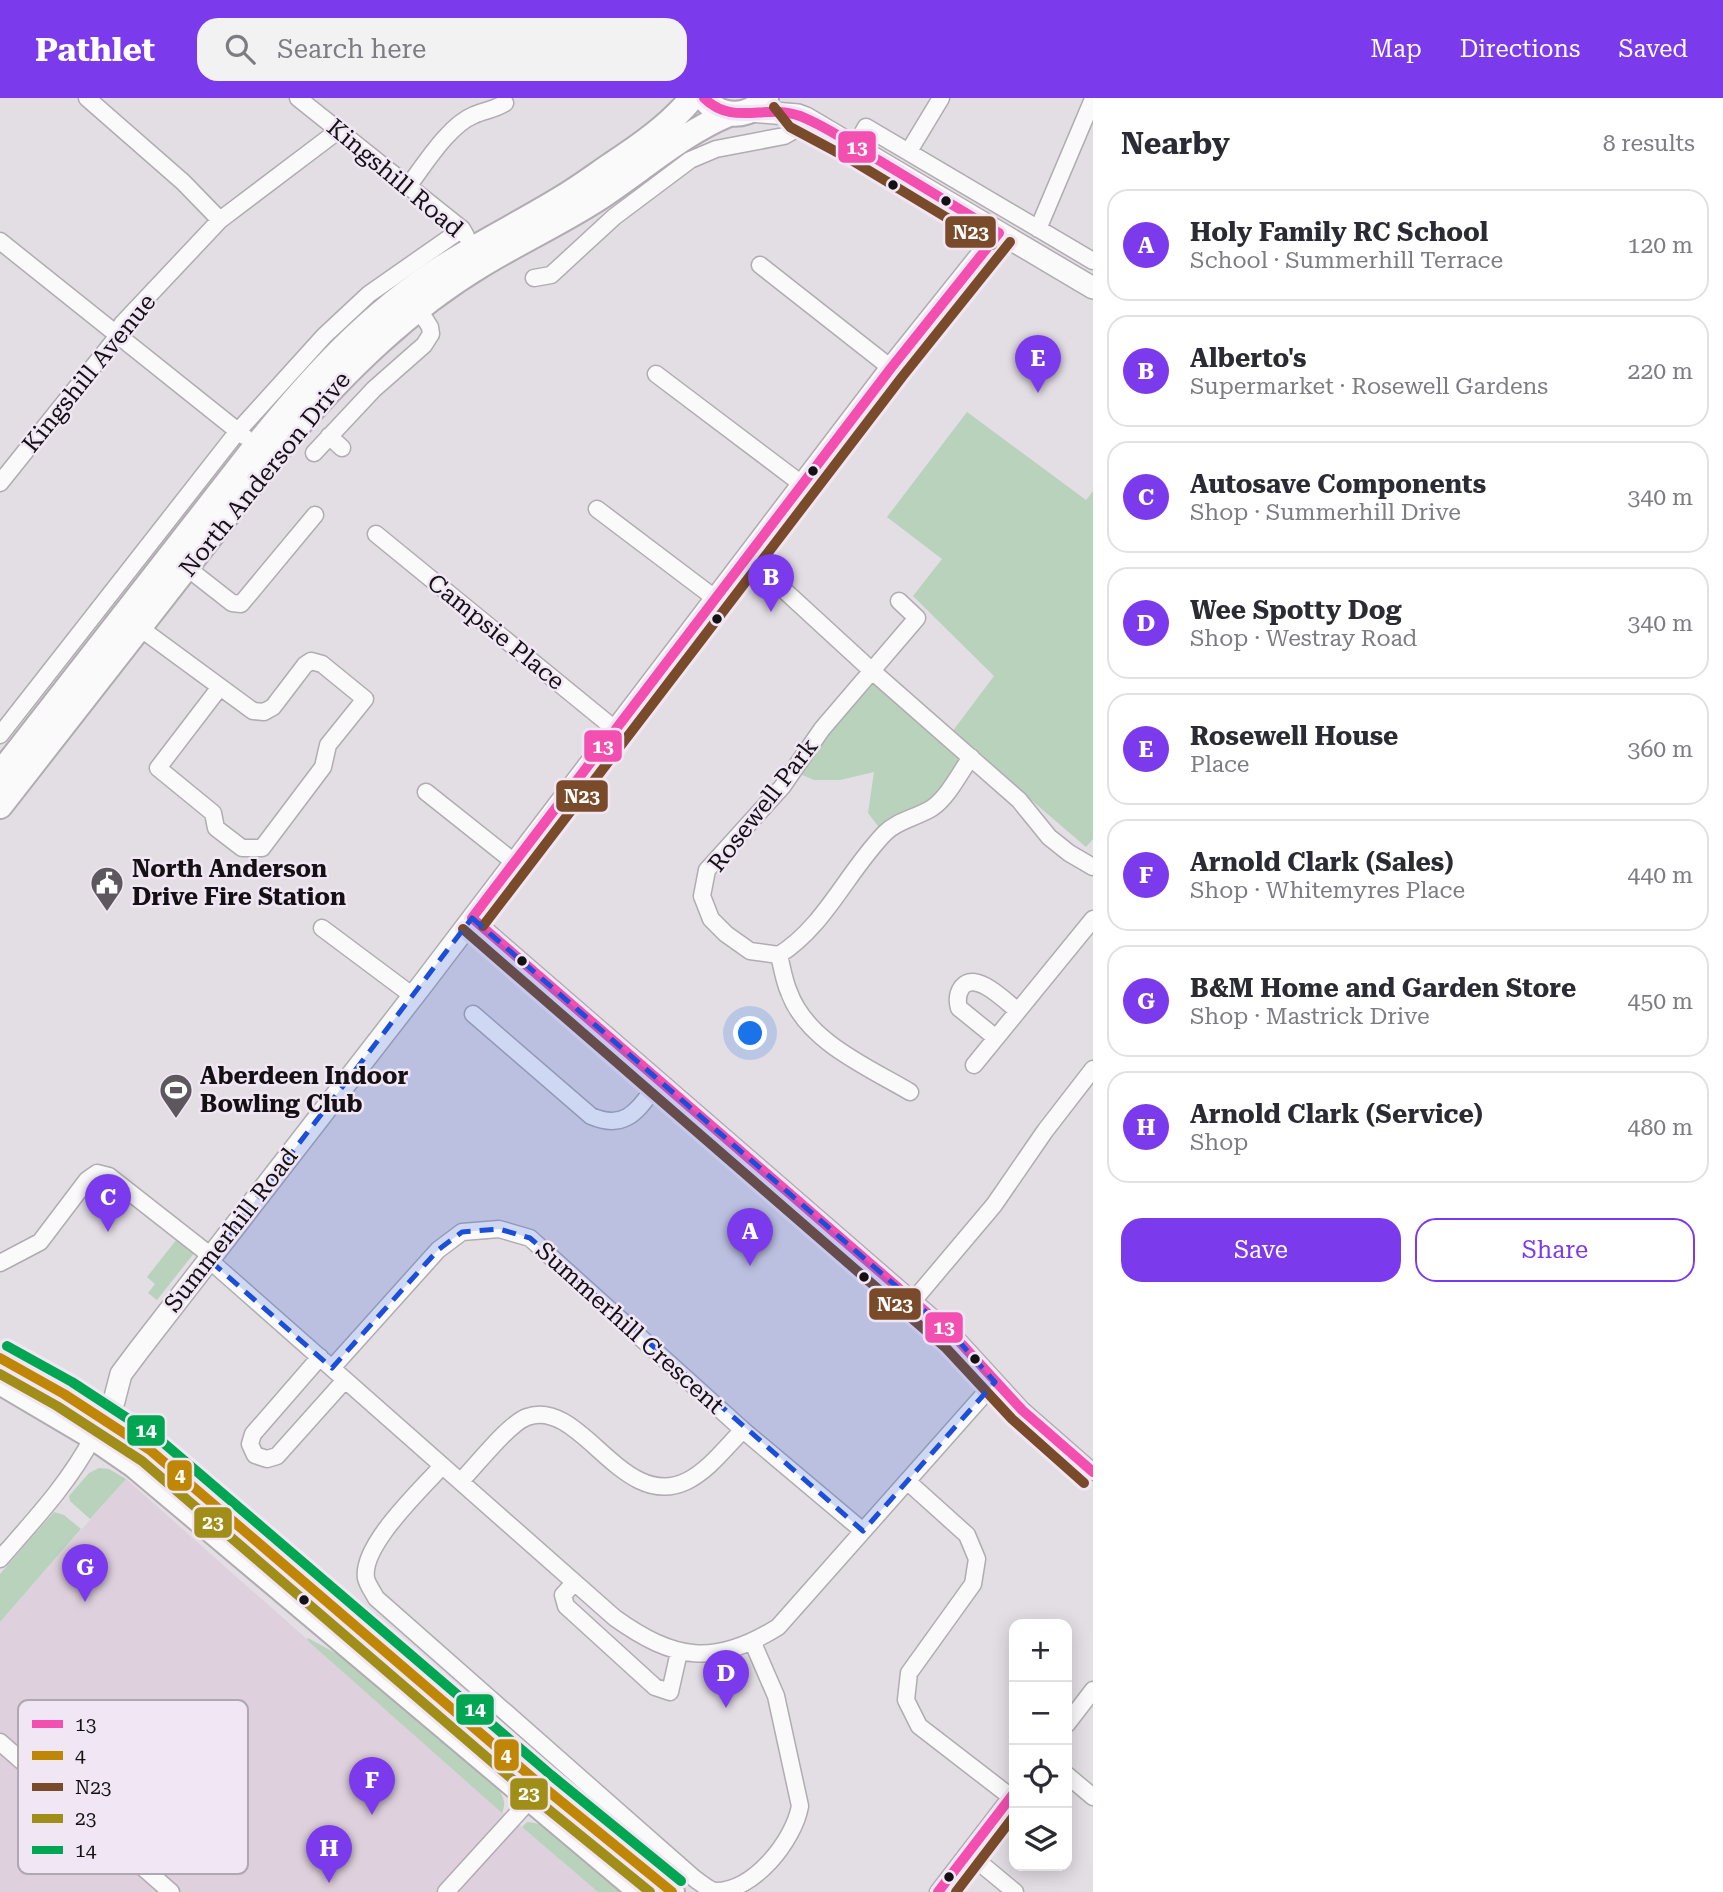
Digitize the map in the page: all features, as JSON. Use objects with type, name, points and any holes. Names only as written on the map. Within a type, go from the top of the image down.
[{"type":"main road","name":"North Anderson Drive","points":[[4,762],[316,404],[413,301],[473,247],[564,197],[620,159],[670,121],[692,98]]},
{"type":"main road","points":[[704,98],[714,108],[748,108]]},
{"type":"main road","name":"North Anderson Drive","points":[[473,247],[598,199],[689,134],[748,108]]},
{"type":"main road","name":"North Anderson Drive","points":[[0,806],[140,628],[247,438],[368,324],[413,301]]},
{"type":"main road","points":[[0,1359],[99,1428],[135,1466],[536,1793],[672,1892]]},
{"type":"main road","points":[[0,1382],[99,1428]]},
{"type":"main road","points":[[536,1793],[641,1892]]},
{"type":"street","points":[[87,98],[183,182],[220,220]]},
{"type":"street","name":"Kingshill Road","points":[[298,98],[409,185],[473,247]]},
{"type":"street","points":[[909,151],[942,98]]},
{"type":"street","points":[[1038,229],[1093,99]]},
{"type":"street","points":[[409,185],[452,130],[473,115],[492,111],[505,103]]},
{"type":"street","points":[[748,108],[796,110],[1093,288]]},
{"type":"street","points":[[534,278],[551,275],[614,217],[690,160],[716,149],[784,136],[791,132],[796,110]]},
{"type":"street","points":[[855,146],[866,127],[1093,261]]},
{"type":"street","name":"Kingshill Avenue","points":[[0,483],[117,336],[122,324],[220,220],[339,131]]},
{"type":"street","name":"Summerhill Road","points":[[99,1428],[114,1401],[121,1374],[413,996],[891,368],[999,233]]},
{"type":"street","points":[[0,242],[247,438]]},
{"type":"street","name":"North Anderson Drive","points":[[0,735],[247,438],[324,336],[369,294],[473,247]]},
{"type":"street","points":[[760,265],[891,368]]},
{"type":"street","points":[[314,453],[374,389],[428,340],[430,327],[413,301]]},
{"type":"street","points":[[656,374],[803,485]]},
{"type":"street","points":[[329,436],[342,448]]},
{"type":"street","points":[[597,509],[716,599]]},
{"type":"street","points":[[179,562],[232,603],[241,604],[316,515]]},
{"type":"street","name":"Campsie Place","points":[[376,534],[616,730]]},
{"type":"street","points":[[748,557],[1019,800],[1049,837],[1069,853],[1092,863]]},
{"type":"street","name":"Rosewell Park","points":[[779,955],[750,951],[711,919],[702,896],[707,870],[782,788],[822,729],[917,618],[899,601]]},
{"type":"street","points":[[140,628],[253,711],[264,712],[273,707],[311,661],[322,664],[365,699],[328,745],[323,767],[262,848],[242,848],[216,828],[213,813],[158,768],[220,687]]},
{"type":"street","points":[[910,1092],[828,1041],[808,1023],[789,992],[779,955],[799,942],[867,852],[884,834],[895,823],[939,802],[971,757]]},
{"type":"street","points":[[426,792],[514,862]]},
{"type":"street","points":[[472,918],[956,1338],[1042,1429],[1093,1472]]},
{"type":"street","points":[[974,1065],[1093,919]]},
{"type":"street","points":[[323,928],[413,996]]},
{"type":"street","points":[[996,1038],[959,1008],[958,994],[962,988],[975,981],[983,984],[1018,1011]]},
{"type":"street","points":[[473,1014],[591,1116],[601,1121],[618,1122],[630,1117],[660,1081]]},
{"type":"street","points":[[914,1301],[993,1205],[1093,1069]]},
{"type":"street","points":[[0,1263],[40,1242],[87,1180],[97,1173],[109,1175],[206,1252],[215,1265],[615,1618],[645,1639],[679,1651],[709,1654],[752,1643],[778,1627],[995,1382]]},
{"type":"street","name":"Summerhill Crescent","points":[[345,1380],[277,1456],[267,1460],[255,1455],[250,1444],[253,1434],[438,1250],[462,1232],[499,1229],[530,1238],[743,1430],[863,1531]]},
{"type":"street","points":[[461,1481],[512,1427],[527,1417],[550,1416],[568,1424],[624,1471],[641,1482],[662,1485],[685,1482],[704,1469],[743,1430]]},
{"type":"street","points":[[0,1559],[55,1496],[99,1428]]},
{"type":"street","points":[[442,1466],[376,1540],[368,1557],[366,1578],[376,1598],[695,1879],[713,1891],[736,1891],[755,1880],[788,1843],[797,1823],[800,1807],[776,1696],[752,1643]]},
{"type":"street","points":[[907,1481],[967,1535],[977,1559],[973,1584],[909,1673],[906,1700],[919,1726],[1009,1792]]},
{"type":"street","points":[[574,1583],[563,1595],[566,1606],[655,1687],[670,1692],[679,1651]]},
{"type":"street","points":[[1072,1717],[1093,1690]]},
{"type":"street","points":[[0,1742],[18,1758]]},
{"type":"street","points":[[1072,1779],[1093,1797]]},
{"type":"street","points":[[446,1892],[536,1793]]},
{"type":"street","points":[[938,1892],[1009,1800]]},
{"type":"street","points":[[968,1853],[1015,1892]]},
{"type":"street","points":[[150,1874],[171,1892]]},
{"type":"highlighted area","points":[[472,918],[956,1338],[995,1382],[863,1531],[530,1238],[499,1229],[462,1232],[438,1250],[332,1368],[215,1265],[211,1258]]},
{"type":"shaded area","points":[[126,1479],[502,1812],[598,1892],[0,1892],[0,1622]]},
{"type":"green space","points":[[967,412],[1086,500],[1093,491],[1093,839],[1086,847],[952,732],[994,676],[913,596],[942,559],[887,517]]},
{"type":"green space","points":[[871,670],[971,757],[939,802],[884,834],[868,813],[874,772],[840,780],[814,780],[793,771]]},
{"type":"green space","points":[[177,1239],[195,1252],[157,1300],[148,1293],[155,1284],[147,1277]]},
{"type":"green space","points":[[99,1468],[109,1469],[126,1479],[90,1519],[70,1501],[69,1496],[89,1473]]},
{"type":"green space","points":[[54,1512],[64,1515],[81,1529],[0,1622],[0,1574]]},
{"type":"green space","points":[[308,1638],[339,1655],[499,1790],[504,1801],[502,1813],[307,1640]]},
{"type":"green space","points":[[527,1822],[540,1824],[622,1892],[598,1892],[522,1827]]},
{"type":"transit line","name":"13","points":[[704,98],[715,107],[726,111],[787,113],[810,120],[999,233]]},
{"type":"transit line","name":"N23","points":[[774,107],[790,127],[848,158],[992,245]]},
{"type":"transit line","name":"13","points":[[472,918],[891,368],[999,233]]},
{"type":"transit line","name":"N23","points":[[483,926],[902,377],[1010,242]]},
{"type":"transit line","name":"13","points":[[472,918],[956,1338],[1022,1410],[1093,1472]]},
{"type":"transit line","name":"N23","points":[[463,929],[946,1348],[1012,1419],[1084,1483]]},
{"type":"transit line","name":"14","points":[[7,1346],[72,1382],[159,1439],[551,1775],[681,1881]]},
{"type":"transit line","name":"4","points":[[0,1358],[64,1394],[150,1450],[542,1786],[672,1892]]},
{"type":"transit line","name":"23","points":[[0,1374],[57,1406],[142,1461],[533,1797],[650,1892]]},
{"type":"transit line","name":"13","points":[[938,1892],[1009,1800]]},
{"type":"transit line","name":"N23","points":[[956,1892],[1009,1823]]},
{"type":"place","name":"Rosewell House","points":[[1038,393]]},
{"type":"place","name":"Alberto's","points":[[771,612]]},
{"type":"place","name":"North Anderson Drive Fire Station","points":[[107,913]]},
{"type":"place","name":"Aberdeen Indoor Bowling Club","points":[[176,1120]]},
{"type":"place","name":"Autosave Components","points":[[108,1232]]},
{"type":"place","name":"Holy Family RC School","points":[[750,1266]]},
{"type":"place","name":"B&M Home and Garden Store","points":[[85,1602]]},
{"type":"place","name":"Wee Spotty Dog","points":[[726,1708]]},
{"type":"place","name":"Arnold Clark (Sales)","points":[[372,1815]]},
{"type":"place","name":"Arnold Clark (Service)","points":[[329,1883]]}]
